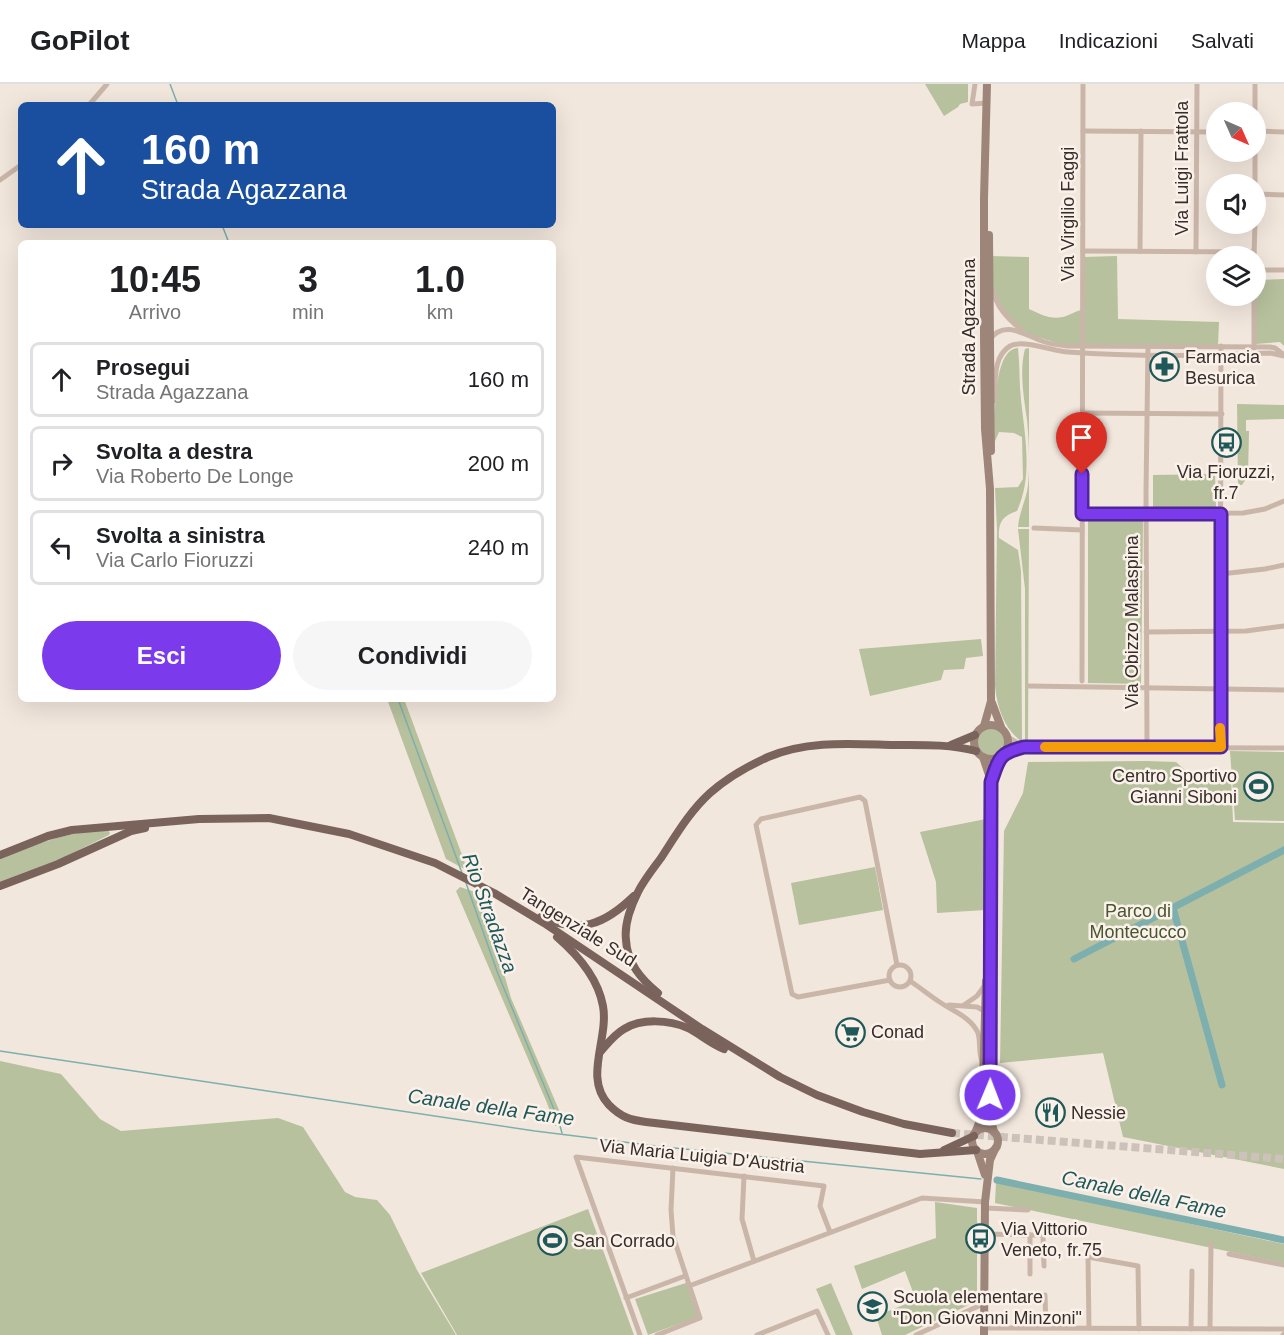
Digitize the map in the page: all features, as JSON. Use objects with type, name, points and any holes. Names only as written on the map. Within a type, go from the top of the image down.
[{"type":"main road","name":"Strada Agazzana","points":[[987,84],[984,198],[985,394],[990,489]]},
{"type":"main road","name":"Strada Agazzana","points":[[984,726],[992,701],[990,489],[992,411],[986,164]]},
{"type":"main road","points":[[984,1331],[987,1169],[998,1142],[990,1116],[991,782],[1002,755],[1008,748],[1008,737],[1001,727],[992,701]]},
{"type":"main road","points":[[950,746],[975,735],[984,726],[990,724],[1001,727]]},
{"type":"main road","points":[[975,735],[974,746],[991,782]]},
{"type":"main road","points":[[507,902],[557,923],[580,926],[604,920],[613,915],[638,891],[690,814],[709,793],[725,781],[768,757],[787,750],[822,744],[950,746],[979,754],[988,759],[1002,755]]},
{"type":"main road","name":"Tangenziale Sud","points":[[0,886],[58,864],[131,831],[163,824],[199,819],[269,818],[349,834],[435,863],[507,902],[624,975],[760,1066],[817,1095],[904,1124],[952,1133]]},
{"type":"main road","name":"Tangenziale Sud","points":[[0,855],[48,836],[72,830],[129,824],[163,824]]},
{"type":"main road","points":[[638,891],[626,924],[629,956],[638,974],[697,1026]]},
{"type":"main road","points":[[532,916],[566,945],[594,980],[604,1009],[604,1030],[597,1065],[599,1089],[605,1100],[624,1118],[920,1154],[976,1151],[988,1154],[995,1149]]},
{"type":"main road","points":[[987,1169],[973,1144],[982,1116],[986,983],[990,940]]},
{"type":"main road","points":[[601,1052],[625,1028],[639,1023],[674,1023],[760,1066]]},
{"type":"main road","points":[[939,1153],[986,1129],[994,1132]]},
{"type":"street","points":[[92,102],[107,84]]},
{"type":"street","points":[[975,84],[972,104],[987,103]]},
{"type":"street","name":"Via Virgilio Faggi","points":[[1082,681],[1083,84]]},
{"type":"street","name":"Via Luigi Frattola","points":[[1196,252],[1197,84]]},
{"type":"street","points":[[1255,84],[1255,102]]},
{"type":"street","points":[[1083,130],[1206,132]]},
{"type":"street","points":[[1140,251],[1141,131]]},
{"type":"street","points":[[1266,131],[1284,132]]},
{"type":"street","points":[[0,180],[18,167]]},
{"type":"street","points":[[1266,194],[1284,195]]},
{"type":"street","points":[[1083,251],[1206,252]]},
{"type":"street","points":[[1266,270],[1284,270]]},
{"type":"street","points":[[990,272],[996,303],[1004,314],[1028,334]]},
{"type":"street","points":[[1254,306],[1254,354]]},
{"type":"street","points":[[985,394],[988,387],[987,344],[991,338],[1010,329],[1052,344],[1067,346],[1254,346],[1275,348],[1284,355]]},
{"type":"street","name":"Strada Agazzana","points":[[992,411],[997,366],[1001,355],[1007,349],[1018,343],[1052,351],[1082,353]]},
{"type":"street","name":"Via Obizzo Malaspina","points":[[1147,747],[1148,346]]},
{"type":"street","points":[[1221,346],[1221,747]]},
{"type":"street","points":[[1082,353],[1284,355]]},
{"type":"street","points":[[1082,413],[1222,414]]},
{"type":"street","points":[[1082,514],[1221,514],[1254,511],[1284,501]]},
{"type":"street","points":[[1034,528],[1082,530]]},
{"type":"street","points":[[1221,574],[1284,565]]},
{"type":"street","points":[[1146,632],[1246,631],[1284,626]]},
{"type":"street","points":[[1029,686],[1284,690]]},
{"type":"street","points":[[1008,737],[1024,747]]},
{"type":"street","points":[[1002,755],[1024,747],[1284,748]]},
{"type":"street","points":[[890,980],[798,998],[792,994],[756,825],[761,819],[860,797],[865,801],[897,965]]},
{"type":"street","points":[[897,965],[908,967],[911,973],[910,981],[900,987],[894,985],[890,980],[891,969],[897,965]]},
{"type":"street","points":[[910,981],[960,1013],[974,1026],[979,1036],[979,1055],[983,1064]]},
{"type":"street","points":[[960,1006],[977,996],[986,983]]},
{"type":"street","points":[[938,1001],[977,1007],[988,1015],[990,1073]]},
{"type":"street","name":"Via Maria Luigia D'Austria","points":[[626,1298],[576,1157],[824,1186],[820,1206],[830,1232]]},
{"type":"street","points":[[657,1335],[700,1318],[673,1236],[671,1210],[673,1168]]},
{"type":"street","points":[[744,1176],[742,1219],[754,1261]]},
{"type":"street","points":[[689,1286],[922,1198],[1028,1210]]},
{"type":"street","points":[[985,1234],[1043,1235],[1044,1266]]},
{"type":"street","points":[[1030,1235],[1030,1274]]},
{"type":"street","points":[[1210,1329],[1211,1244]]},
{"type":"street","points":[[1229,1254],[1284,1265]]},
{"type":"street","points":[[1089,1328],[1088,1257],[1138,1266],[1139,1329]]},
{"type":"street","points":[[1191,1329],[1192,1271]]},
{"type":"street","points":[[640,1335],[626,1298],[685,1276]]},
{"type":"street","points":[[1046,1295],[1046,1328]]},
{"type":"street","points":[[916,1335],[985,1302]]},
{"type":"street","points":[[757,1335],[817,1311],[828,1335]]},
{"type":"street","points":[[984,1331],[1089,1328],[1210,1329],[1284,1333]]},
{"type":"green space","points":[[925,84],[968,84],[968,102],[960,104],[944,116]]},
{"type":"green space","points":[[989,256],[1029,257],[1029,309],[1045,316],[1058,318],[1082,310],[1083,257],[1117,256],[1118,319],[1219,322],[1218,346],[1067,346],[1028,334],[1004,314],[992,288]]},
{"type":"green space","points":[[1284,279],[1284,346],[1280,342],[1256,344],[1256,306],[1266,306],[1266,280]]},
{"type":"green space","points":[[1018,348],[1020,394],[1026,442],[1025,484],[1017,511],[1004,518],[1000,524],[999,538],[1018,550],[1021,571],[1022,742],[1010,731],[1002,717],[995,686],[997,529],[995,488],[1018,487],[1023,479],[1022,437],[1014,433],[999,432],[995,441],[995,403],[1003,360],[1010,352]]},
{"type":"green space","points":[[1029,348],[1029,453],[1022,375],[1025,349]]},
{"type":"green space","points":[[1237,404],[1284,405],[1284,419],[1246,420],[1246,431],[1249,431],[1248,476],[1242,485],[1238,485]]},
{"type":"green space","points":[[1029,468],[1029,527],[1018,527],[1028,486]]},
{"type":"green space","points":[[1215,474],[1216,509],[1153,510],[1153,475]]},
{"type":"green space","points":[[1088,518],[1143,519],[1141,684],[1088,683]]},
{"type":"green space","points":[[1018,529],[1029,529],[1028,741],[1025,741],[1025,589]]},
{"type":"green space","points":[[981,639],[983,656],[966,658],[964,669],[944,670],[941,680],[870,696],[859,649]]},
{"type":"green space","points":[[388,702],[405,702],[468,871],[446,859]]},
{"type":"green space","points":[[991,728],[1001,732],[1005,742],[1001,752],[991,756],[981,752],[977,742],[981,732]]},
{"type":"green space","name":"Centro Sportivo Gianni Siboni","points":[[1230,751],[1284,752],[1284,821],[1235,820]]},
{"type":"green space","name":"Parco di Montecucco","points":[[1028,762],[1176,762],[1194,778],[1231,777],[1233,822],[1284,823],[1284,1169],[1123,1137],[1103,1053],[1000,1063],[1004,831],[1023,793]]},
{"type":"green space","points":[[986,819],[986,910],[937,913],[936,882],[920,832]]},
{"type":"green space","points":[[108,830],[109,835],[65,857],[0,882],[0,858],[66,836]]},
{"type":"green space","points":[[875,867],[883,910],[799,925],[791,883]]},
{"type":"green space","points":[[460,887],[481,894],[511,998],[565,1124],[555,1126],[456,891]]},
{"type":"green space","points":[[0,1061],[61,1074],[100,1119],[121,1131],[278,1118],[303,1127],[345,1192],[355,1197],[377,1200],[390,1215],[417,1270],[456,1335],[0,1335]]},
{"type":"green space","points":[[996,1182],[1284,1244],[1284,1263],[995,1203]]},
{"type":"green space","points":[[935,1202],[977,1208],[977,1301],[905,1335],[882,1335],[876,1316],[916,1300],[905,1271],[862,1289],[854,1266],[936,1238]]},
{"type":"green space","name":"San Corrado","points":[[588,1209],[634,1335],[457,1335],[421,1273]]},
{"type":"green space","points":[[686,1283],[698,1317],[648,1335],[635,1299]]},
{"type":"green space","points":[[831,1283],[853,1335],[836,1335],[816,1289]]},
{"type":"waterway","name":"Rio Stradazza","points":[[170,84],[177,102]]},
{"type":"waterway","name":"Rio Stradazza","points":[[223,228],[228,240]]},
{"type":"waterway","name":"Rio Stradazza","points":[[399,702],[462,873]]},
{"type":"waterway","points":[[1074,959],[1284,850]]},
{"type":"waterway","name":"Rio Stradazza","points":[[466,883],[498,974],[562,1133]]},
{"type":"waterway","points":[[1173,908],[1222,1085]]},
{"type":"waterway","name":"Canale della Fame","points":[[0,1051],[535,1131],[664,1147],[981,1179]]},
{"type":"waterway","name":"Canale della Fame","points":[[997,1180],[1284,1240]]},
{"type":"tunnel","points":[[952,1133],[1284,1159]]},
{"type":"slow traffic","points":[[1045,747],[1221,747],[1220,728]]},
{"type":"place","name":"Farmacia Besurica","points":[[1164,367]]},
{"type":"place","name":"Via Fioruzzi, fr.7","points":[[1226,443]]},
{"type":"place","name":"Centro Sportivo Gianni Siboni","points":[[1258,786]]},
{"type":"place","name":"Conad","points":[[850,1032]]},
{"type":"place","name":"Nessie","points":[[1050,1113]]},
{"type":"place","name":"Via Vittorio Veneto, fr.75","points":[[980,1239]]},
{"type":"place","name":"San Corrado","points":[[552,1241]]},
{"type":"place","name":"Scuola elementare \"Don Giovanni Minzoni\"","points":[[872,1307]]},
{"type":"route","points":[[990,1095],[991,782],[999,758],[1005,753],[1024,747],[1221,747],[1221,514],[1082,514],[1082,474]]}]
